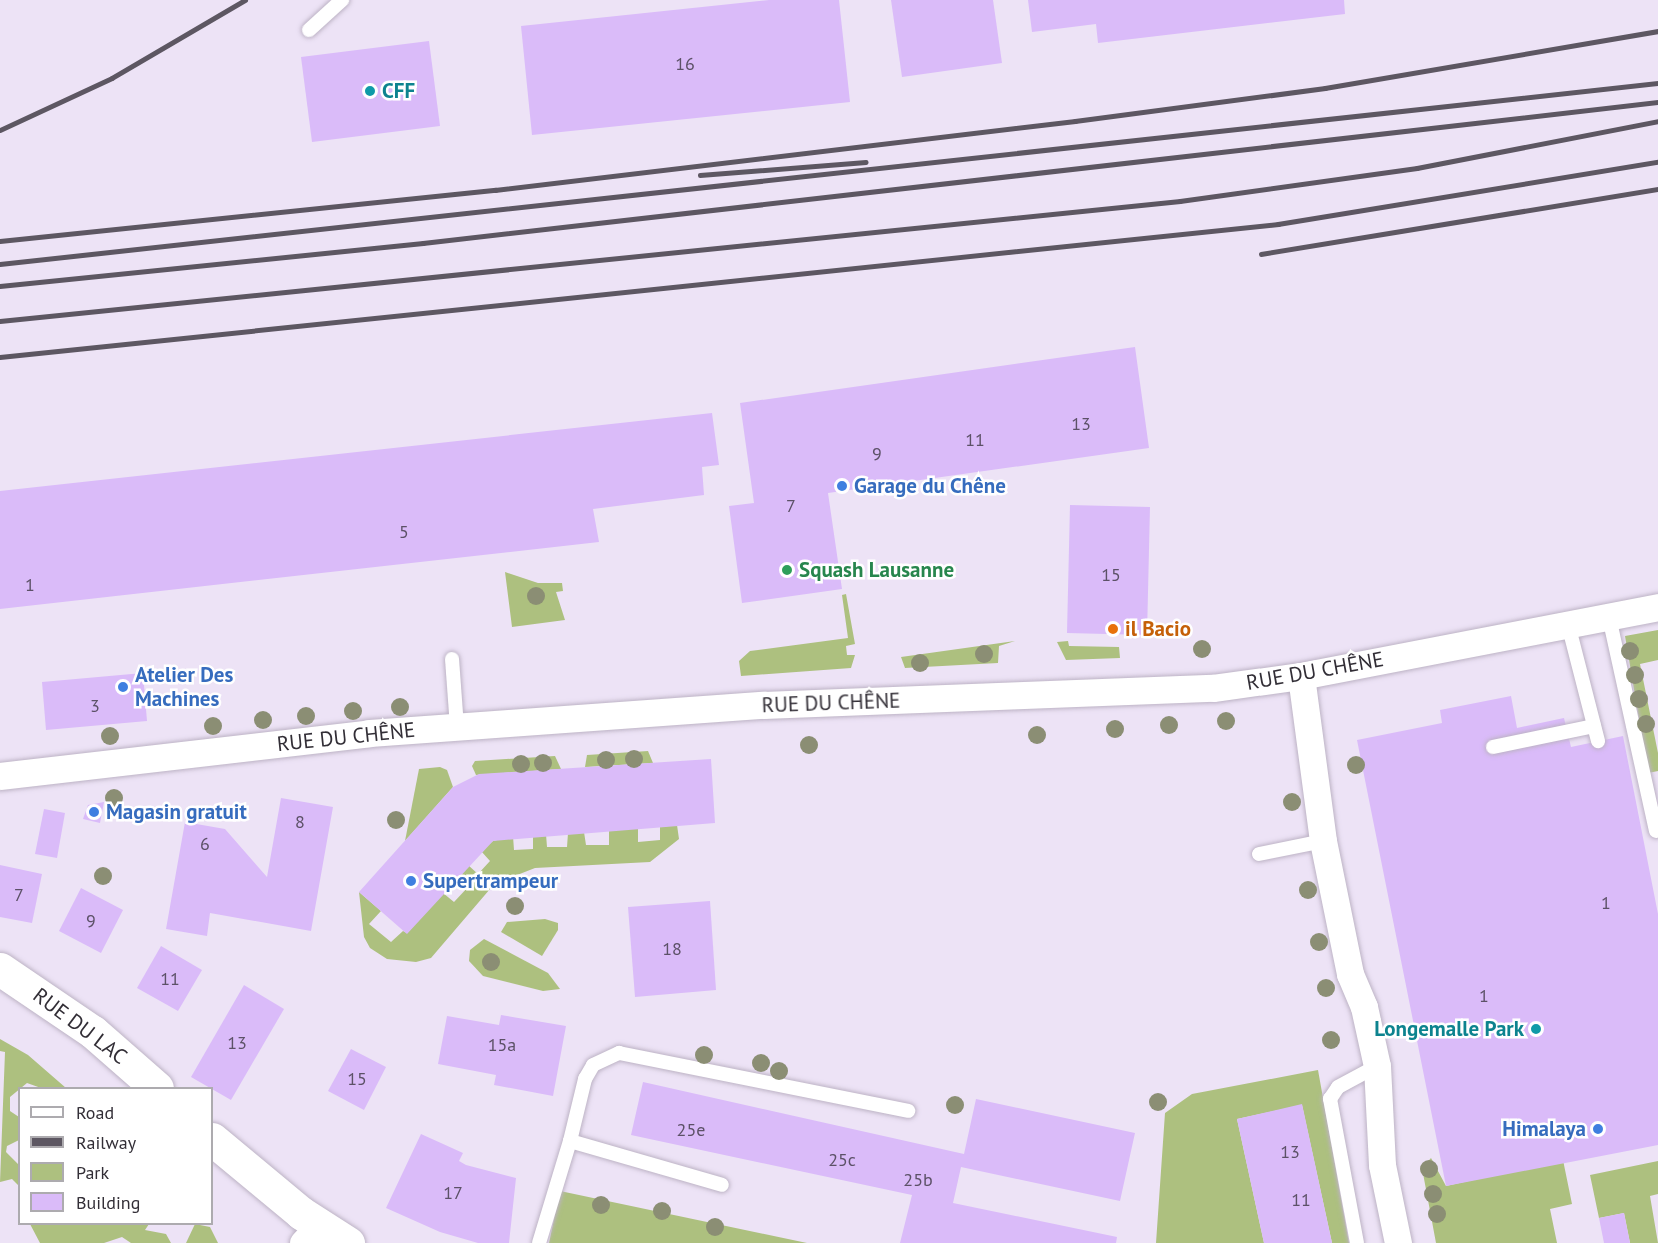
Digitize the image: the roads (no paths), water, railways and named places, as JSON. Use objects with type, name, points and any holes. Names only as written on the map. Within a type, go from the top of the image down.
[{"type":"street","name":"RUE DU CHÊNE","points":[[0,776],[457,727],[763,705],[1213,688],[1301,676],[1658,607]]},
{"type":"street","points":[[1301,676],[1323,841],[1350,974],[1364,1007],[1377,1066],[1382,1165],[1398,1243]]},
{"type":"street","name":"RUE DU LAC","points":[[0,969],[93,1032],[155,1087]]},
{"type":"street","points":[[213,1140],[311,1235],[348,1243]]},
{"type":"lane","points":[[309,30],[342,0]]},
{"type":"lane","points":[[1609,617],[1656,831]]},
{"type":"lane","points":[[1568,624],[1598,741]]},
{"type":"lane","points":[[452,659],[457,727]]},
{"type":"lane","points":[[1493,747],[1594,726]]},
{"type":"lane","points":[[1259,854],[1323,841]]},
{"type":"lane","points":[[539,1243],[570,1141],[585,1079],[594,1065],[620,1053],[908,1111]]},
{"type":"lane","points":[[1358,1243],[1330,1099],[1338,1087],[1377,1066]]},
{"type":"lane","points":[[570,1141],[722,1185]]},
{"type":"railway","points":[[0,130],[112,78],[245,0]]},
{"type":"railway","points":[[0,241],[495,190],[1075,121],[1325,88],[1658,31]]},
{"type":"railway","points":[[0,264],[1658,83]]},
{"type":"railway","points":[[0,286],[423,243],[1658,102]]},
{"type":"railway","points":[[0,321],[1180,201],[1417,168],[1658,121]]},
{"type":"railway","points":[[700,175],[865,162]]},
{"type":"railway","points":[[0,357],[1278,224],[1658,162]]},
{"type":"railway","points":[[1261,254],[1658,189]]},
{"type":"place","name":"CFF","points":[[370,91]]},
{"type":"place","name":"Garage du Chêne","points":[[842,486]]},
{"type":"place","name":"Squash Lausanne","points":[[787,570]]},
{"type":"place","name":"il Bacio","points":[[1113,629]]},
{"type":"place","name":"Atelier Des Machines","points":[[123,687]]},
{"type":"place","name":"Magasin gratuit","points":[[94,812]]},
{"type":"place","name":"Supertrampeur","points":[[411,881]]},
{"type":"place","name":"Longemalle Park","points":[[1536,1029]]},
{"type":"place","name":"Himalaya","points":[[1598,1129]]}]
